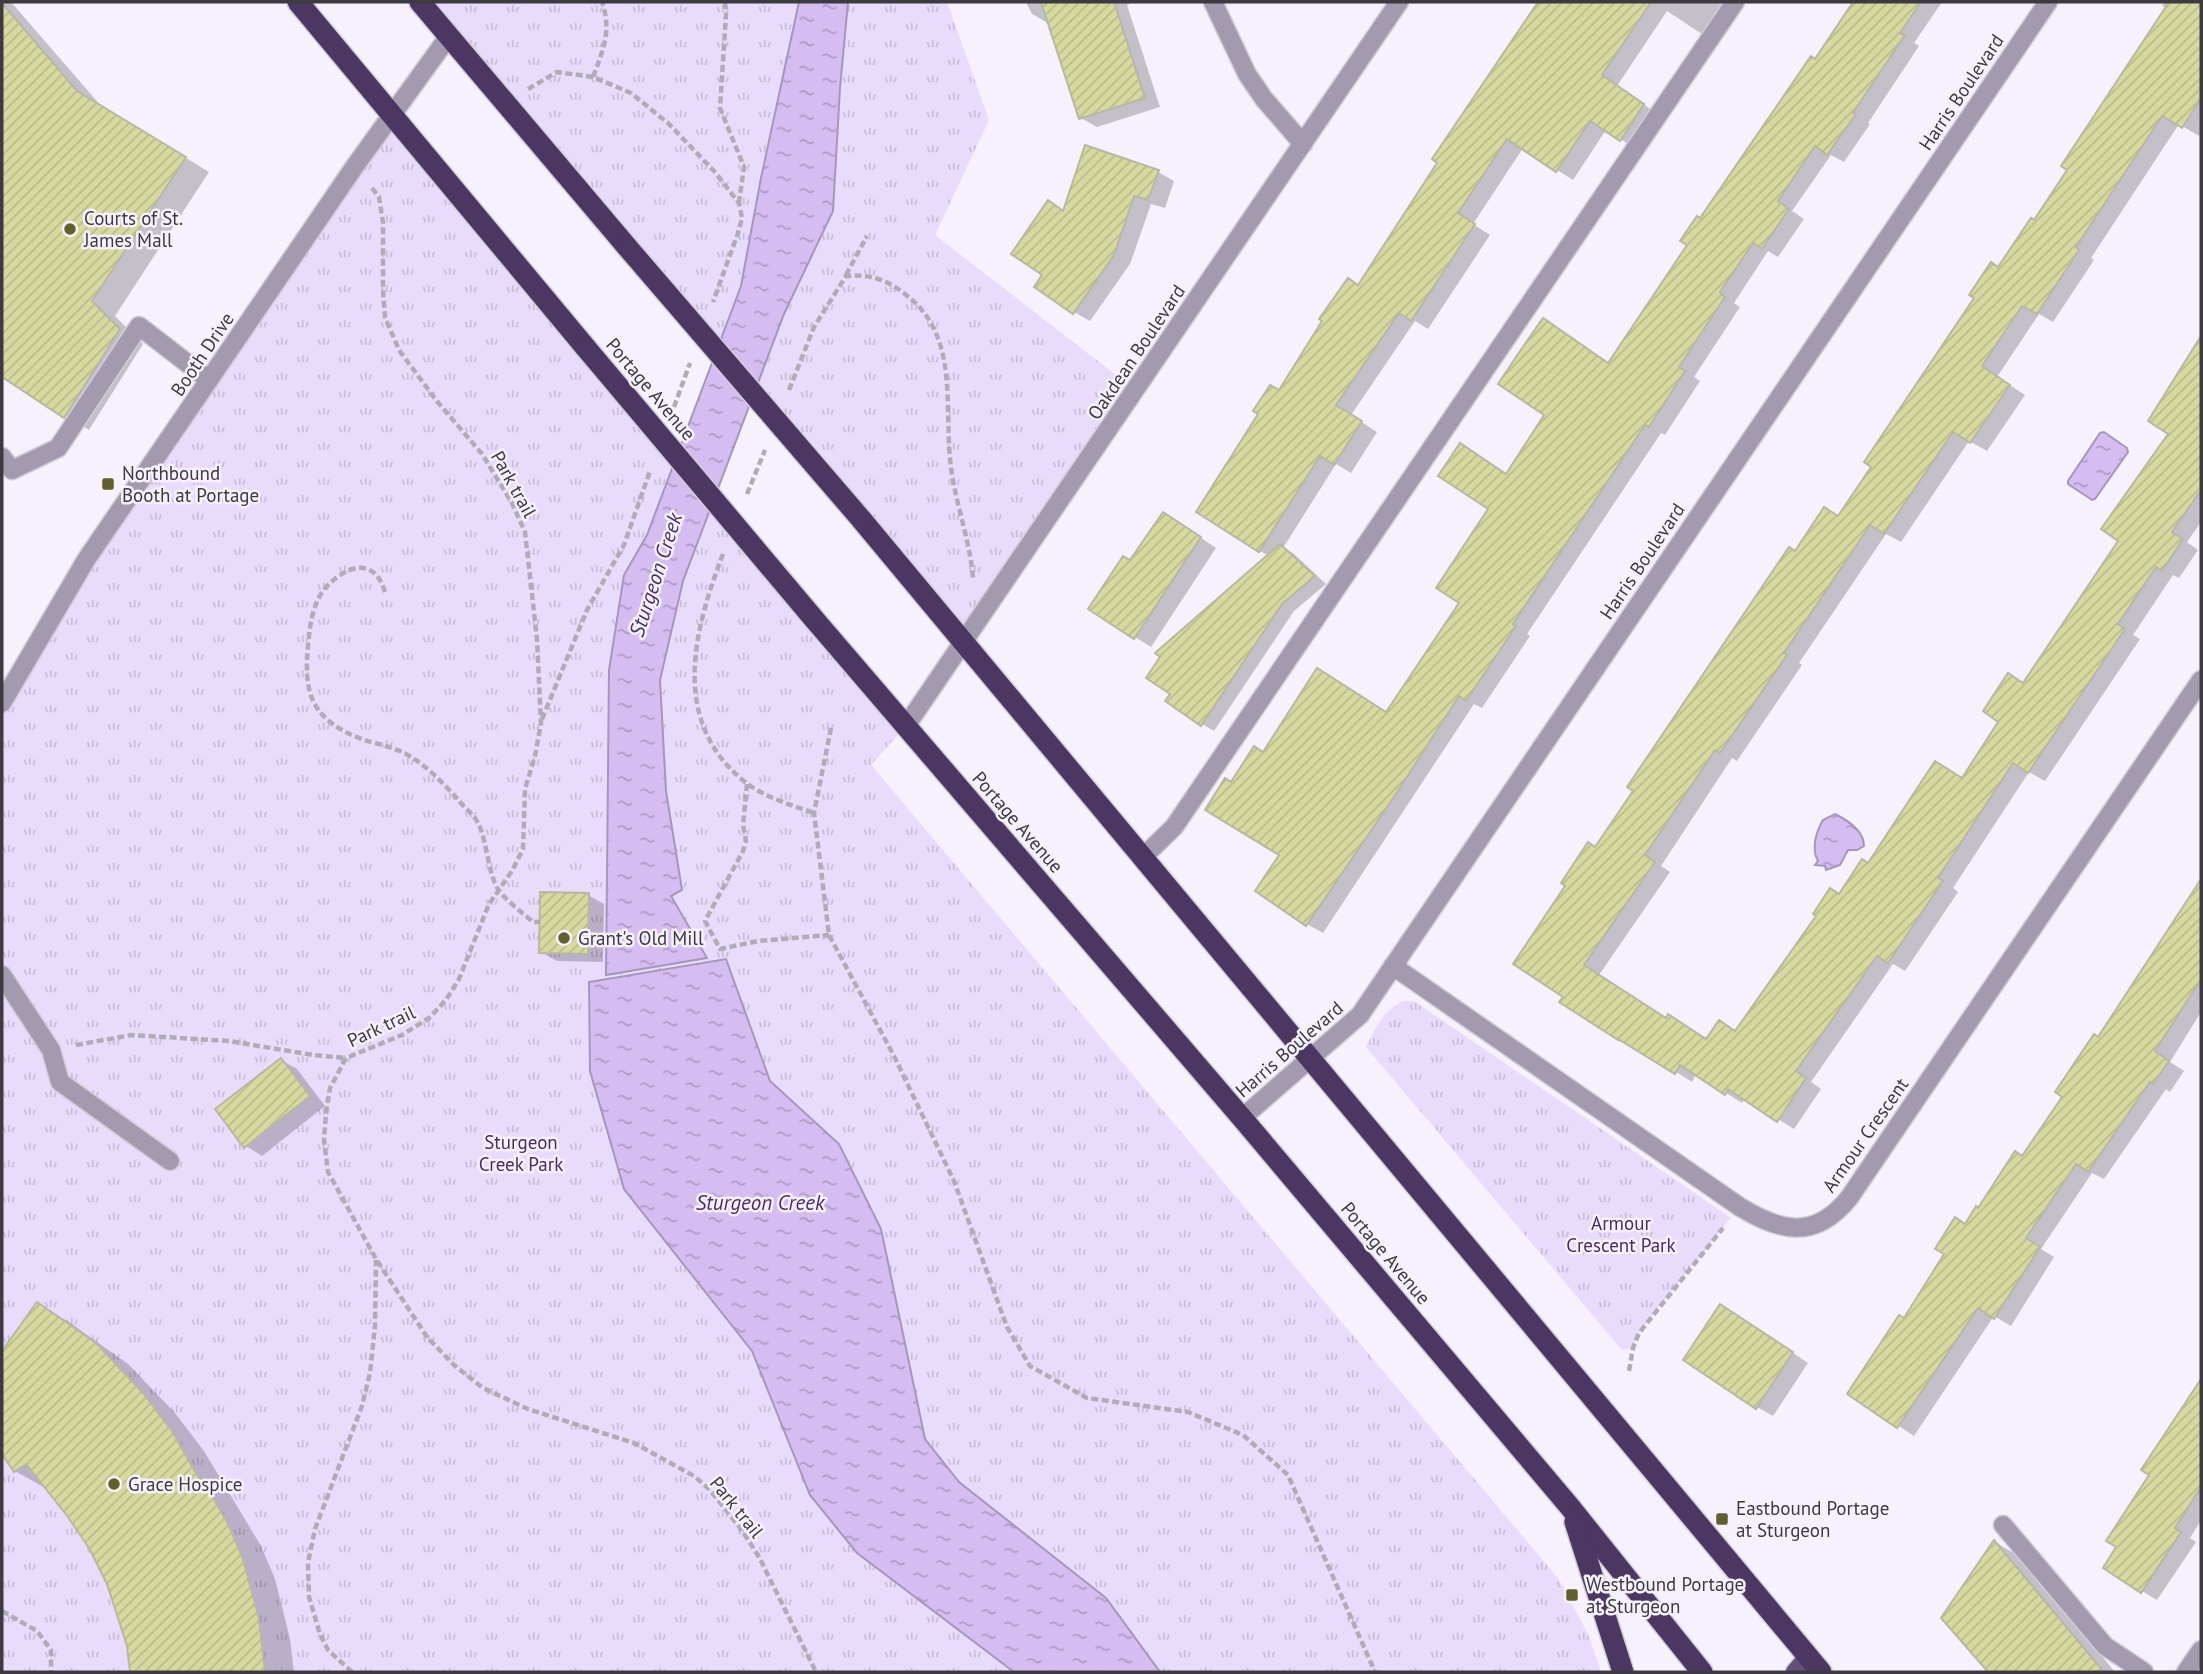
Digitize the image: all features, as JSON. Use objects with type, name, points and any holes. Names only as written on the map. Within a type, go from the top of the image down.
[{"type":"highway","name":"Portage Avenue","points":[[298,2],[814,619],[1242,1118],[1570,1507],[1702,1672]]},
{"type":"highway","points":[[420,2],[860,519],[1143,858],[1808,1667]]},
{"type":"highway","points":[[1570,1507],[1623,1672]]},
{"type":"street","points":[[1213,2],[1247,74],[1264,99],[1303,144]]},
{"type":"street","name":"Oakdean Boulevard","points":[[906,726],[1399,2]]},
{"type":"street","points":[[1143,858],[1174,827],[1734,2]]},
{"type":"street","name":"Harris Boulevard","points":[[1242,1118],[1360,1014],[2048,2]]},
{"type":"street","name":"Booth Drive","points":[[2,703],[86,560],[355,166],[449,36]]},
{"type":"street","points":[[2,457],[12,470],[58,448],[139,326],[209,380]]},
{"type":"street","name":"Armour Crescent","points":[[1393,966],[1740,1207],[1766,1222],[1788,1228],[1811,1226],[1841,1208],[2201,680]]},
{"type":"street","points":[[2,975],[51,1050],[60,1082],[170,1161]]},
{"type":"street","points":[[2003,1525],[2105,1646],[2144,1672]]},
{"type":"street","points":[[2186,1672],[2201,1650]]},
{"type":"path","points":[[593,78],[607,33],[607,16],[602,2]]},
{"type":"path","points":[[709,311],[742,218],[739,203],[744,167],[720,108],[725,2]]},
{"type":"path","points":[[505,104],[557,72],[593,78],[631,93],[669,124],[739,203]]},
{"type":"path","name":"Park trail","points":[[355,166],[379,197],[383,223],[385,317],[399,350],[436,400],[482,454],[512,503],[525,532],[537,639],[541,723],[526,789],[523,849],[512,871],[489,904],[459,979],[446,1000],[429,1018],[402,1035],[346,1058],[331,1088],[326,1112],[324,1140],[328,1172],[376,1259],[427,1337],[454,1365],[483,1388],[528,1409],[634,1443],[685,1471],[710,1490],[759,1557],[816,1672]]},
{"type":"path","points":[[846,276],[867,236]]},
{"type":"path","points":[[671,414],[690,363]]},
{"type":"path","points":[[541,723],[587,610],[624,545],[651,466]]},
{"type":"path","points":[[385,592],[377,575],[366,567],[359,567],[339,576],[327,586],[314,610],[310,631],[307,687],[313,702],[321,715],[337,727],[413,758],[457,799],[478,822],[498,889],[533,922],[540,922]]},
{"type":"path","points":[[831,729],[814,813],[829,935],[894,1056],[954,1181],[1007,1327],[1030,1366],[1087,1398],[1188,1412],[1243,1435],[1288,1475],[1375,1672]]},
{"type":"path","points":[[747,784],[743,824],[746,841],[705,920],[720,949],[758,941],[829,935]]},
{"type":"path","points":[[51,1050],[131,1035],[229,1041],[346,1058]]},
{"type":"path","points":[[1629,1371],[1633,1348],[1639,1334],[1740,1207]]},
{"type":"path","points":[[352,1672],[328,1650],[320,1634],[309,1597],[308,1563],[315,1529],[358,1417],[370,1373],[375,1326],[376,1259]]},
{"type":"path","points":[[2,1611],[37,1631],[51,1650],[51,1672]]},
{"type":"green space","points":[[420,2],[947,2],[989,120],[935,235],[1135,390],[962,642]]},
{"type":"green space","name":"Sturgeon Creek Park","points":[[392,114],[906,726],[871,765],[1558,1578],[1588,1634],[1601,1672],[2,1672],[2,703],[86,560]]},
{"type":"green space","name":"Armour Crescent Park","points":[[1403,1001],[1414,1001],[1731,1218],[1651,1317],[1639,1333],[1633,1348],[1622,1350],[1366,1047],[1385,1015]]},
{"type":"water","name":"Sturgeon Creek","points":[[799,2],[848,2],[833,211],[784,314],[683,581],[660,680],[666,791],[682,890],[671,896],[707,958],[606,975],[609,670],[624,575],[647,535],[741,286]]},
{"type":"water","points":[[2104,432],[2127,448],[2128,452],[2092,500],[2068,484],[2068,481],[2100,433]]},
{"type":"water","points":[[1835,814],[1858,830],[1864,846],[1857,850],[1848,850],[1840,865],[1826,870],[1825,866],[1815,865],[1818,861],[1815,840],[1823,820]]},
{"type":"water","name":"Sturgeon Creek","points":[[726,959],[770,1081],[839,1144],[881,1229],[925,1439],[959,1482],[1106,1598],[1160,1672],[1014,1672],[857,1553],[810,1495],[752,1351],[624,1189],[590,1071],[589,982]]},
{"type":"building","points":[[1041,2],[1114,2],[1145,98],[1079,119]]},
{"type":"building","points":[[1538,2],[1651,2],[1602,75],[1644,104],[1620,141],[1590,121],[1556,172],[1507,139],[1458,213],[1475,224],[1411,321],[1399,313],[1336,405],[1362,421],[1334,465],[1320,456],[1259,552],[1196,512],[1258,414],[1253,411],[1270,385],[1279,390],[1322,321],[1319,319],[1348,278],[1358,285],[1437,163],[1432,159]]},
{"type":"building","points":[[1853,2],[1921,2],[1900,33],[1905,35],[1827,155],[1815,146],[1778,201],[1789,209],[1762,249],[1753,243],[1720,292],[1725,297],[1679,367],[1685,371],[1649,427],[1645,425],[1513,624],[1516,626],[1466,701],[1459,696],[1306,926],[1255,891],[1279,855],[1205,810],[1225,778],[1231,782],[1254,746],[1263,752],[1317,668],[1386,712],[1459,603],[1436,588],[1488,509],[1438,476],[1460,443],[1506,474],[1544,415],[1498,384],[1543,318],[1608,363],[1687,245],[1680,241],[1697,216],[1700,218],[1811,56],[1815,59]]},
{"type":"building","points":[[2169,2],[2201,2],[2201,98],[2182,128],[2162,116],[2076,247],[2079,250],[2037,314],[2022,306],[1982,366],[2010,385],[1970,443],[1953,432],[1884,534],[1870,525],[1784,653],[1787,655],[1720,753],[1715,750],[1645,855],[1655,862],[1584,965],[1666,1018],[1668,1014],[1706,1039],[1719,1020],[1735,1031],[1816,916],[1813,914],[1830,888],[1839,894],[1862,859],[1868,863],[1935,761],[1962,778],[1998,722],[1983,711],[2008,673],[2023,683],[2118,541],[2101,529],[2168,434],[2148,421],[2201,336],[2201,490],[2172,532],[2183,539],[2162,571],[2156,567],[2118,624],[2125,629],[2028,773],[2013,763],[1938,878],[1943,881],[1888,963],[1877,956],[1796,1071],[1806,1078],[1777,1122],[1728,1089],[1725,1095],[1680,1065],[1675,1074],[1618,1040],[1559,1002],[1563,997],[1513,964],[1565,886],[1561,883],[1588,842],[1595,847],[1633,791],[1627,787],[1789,547],[1795,551],[1824,507],[1838,516],[1871,467],[1864,462],[1974,298],[1969,295],[1991,262],[1998,267],[2031,218],[2034,220],[2067,170],[2061,166]]},
{"type":"building","name":"Courts of St. James Mall","points":[[2,3],[77,91],[186,157],[92,301],[120,329],[64,418],[2,377]]},
{"type":"building","points":[[1085,145],[1159,170],[1148,200],[1134,196],[1114,255],[1073,314],[1034,287],[1042,275],[1011,254],[1048,200],[1063,211]]},
{"type":"building","points":[[1163,512],[1201,537],[1134,639],[1088,609],[1123,556],[1130,560]]},
{"type":"building","points":[[1280,544],[1315,576],[1282,604],[1201,726],[1165,701],[1170,694],[1146,678],[1160,657],[1155,653]]},
{"type":"building","points":[[2201,879],[2201,979],[2155,1051],[2169,1061],[2153,1084],[2150,1082],[2088,1172],[2076,1164],[2026,1238],[2040,1247],[1994,1319],[1978,1308],[1897,1428],[1847,1394],[1899,1315],[1904,1318],[1944,1254],[1935,1249],[1955,1217],[1965,1224],[2015,1151],[2022,1156],[2062,1097],[2055,1092],[2094,1034],[2098,1037]]},
{"type":"building","name":"Grant's Old Mill","points":[[540,892],[589,893],[588,954],[539,953]]},
{"type":"building","points":[[281,1058],[310,1096],[244,1148],[215,1109]]},
{"type":"building","name":"Grace Hospice","points":[[37,1302],[96,1343],[143,1393],[172,1431],[200,1480],[203,1479],[229,1526],[243,1559],[259,1619],[265,1672],[130,1672],[127,1646],[107,1584],[89,1548],[26,1464],[14,1472],[2,1454],[2,1351]]},
{"type":"building","points":[[1720,1304],[1793,1352],[1756,1409],[1683,1360]]},
{"type":"building","points":[[2201,1379],[2201,1487],[2175,1528],[2181,1532],[2141,1593],[2103,1568],[2116,1547],[2106,1541],[2149,1475],[2141,1470]]},
{"type":"building","points":[[1994,1540],[2104,1672],[1988,1672],[1941,1618]]},
{"type":"place","name":"Courts of St. James Mall","points":[[70,229]]},
{"type":"place","name":"Northbound Booth at Portage","points":[[108,484]]},
{"type":"place","name":"Grant's Old Mill","points":[[564,938]]},
{"type":"place","name":"Grace Hospice","points":[[114,1484]]},
{"type":"place","name":"Eastbound Portage at Sturgeon","points":[[1722,1519]]},
{"type":"place","name":"Westbound Portage at Sturgeon","points":[[1572,1595]]}]
